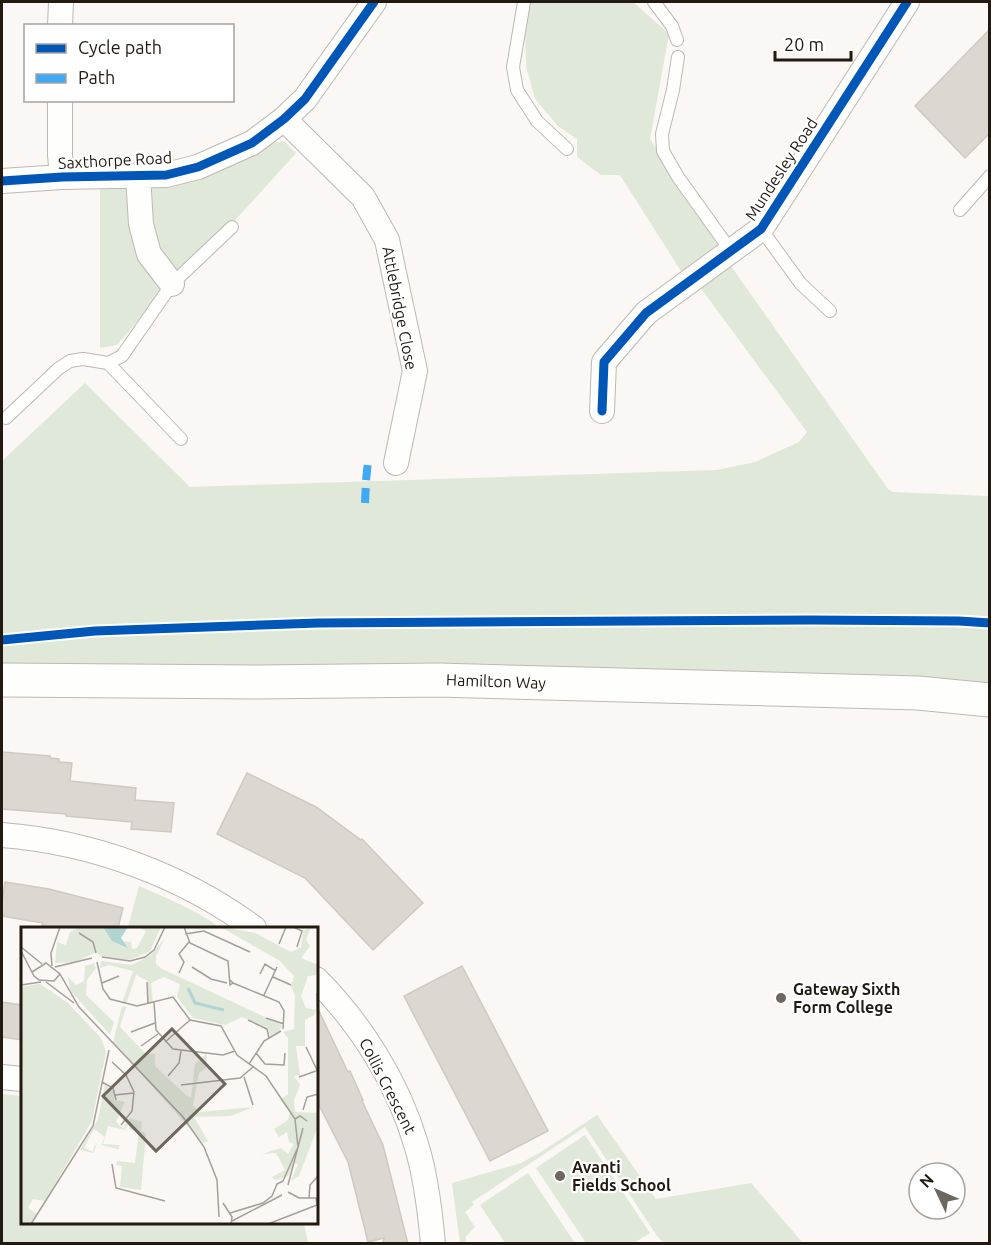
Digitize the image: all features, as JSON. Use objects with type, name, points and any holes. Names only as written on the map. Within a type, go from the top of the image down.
[{"type":"highway","name":"Hamilton Way","points":[[2,680],[245,682],[438,680],[918,693],[990,700]]},
{"type":"street","points":[[60,24],[61,2]]},
{"type":"street","name":"Saxthorpe Road","points":[[2,181],[62,177],[166,175],[198,166],[252,143],[284,119],[305,99],[374,2]]},
{"type":"street","name":"Mundesley Road","points":[[602,411],[604,363],[646,313],[762,229],[907,2]]},
{"type":"street","points":[[60,102],[62,177]]},
{"type":"street","name":"Attlebridge Close","points":[[284,119],[363,197],[387,240],[415,371],[396,463]]},
{"type":"street","points":[[138,176],[141,224],[149,254],[172,284]]},
{"type":"street","points":[[2,835],[20,836],[115,857],[152,871],[205,897],[252,927]]},
{"type":"street","name":"Collis Crescent","points":[[318,981],[345,1010],[362,1033],[380,1063],[404,1112],[416,1144],[426,1182],[433,1244]]},
{"type":"street","points":[[2,1077],[21,1079]]},
{"type":"lane","points":[[524,2],[513,67],[517,90],[537,121],[567,149]]},
{"type":"lane","points":[[654,2],[672,26],[677,40]]},
{"type":"lane","points":[[678,57],[662,134],[663,151],[678,177],[731,251]]},
{"type":"lane","points":[[960,210],[990,176]]},
{"type":"lane","points":[[6,418],[58,369],[70,361],[83,359],[108,363],[122,356],[172,284],[232,227]]},
{"type":"lane","points":[[762,229],[801,284],[830,311]]},
{"type":"lane","points":[[108,363],[181,439]]},
{"type":"green space","points":[[531,2],[633,2],[669,34],[650,139],[721,250],[688,282],[620,175],[601,175],[577,157],[577,139],[558,126],[535,99],[526,66],[525,31]]},
{"type":"green space","points":[[284,141],[296,153],[200,259],[162,293],[117,345],[100,348],[100,188]]},
{"type":"green space","points":[[726,259],[888,489],[893,492],[989,496],[989,704],[2,681],[2,461],[85,383],[190,487],[717,470],[755,462],[799,442],[807,432],[697,283]]},
{"type":"green space","points":[[139,886],[192,910],[219,927],[128,927]]},
{"type":"green space","points":[[2,1094],[21,1096],[21,1224],[304,1224],[308,1243],[2,1243]]},
{"type":"green space","points":[[597,1115],[656,1199],[751,1183],[803,1243],[664,1243],[657,1236],[585,1127],[472,1202],[474,1205],[465,1212],[475,1227],[466,1236],[466,1243],[460,1243],[452,1183],[521,1163]]},
{"type":"green space","points":[[585,1135],[650,1233],[634,1243],[586,1243],[536,1168]]},
{"type":"green space","points":[[528,1173],[575,1243],[505,1243],[480,1205]]},
{"type":"building","points":[[990,29],[990,133],[965,158],[915,106]]},
{"type":"building","points":[[2,752],[50,756],[50,758],[59,759],[59,762],[72,763],[70,781],[136,788],[135,800],[174,803],[171,832],[131,829],[132,822],[2,809]]},
{"type":"building","points":[[247,773],[316,807],[362,839],[423,903],[373,950],[305,878],[217,834]]},
{"type":"building","points":[[5,882],[49,889],[123,908],[118,927],[41,927],[43,923],[2,916]]},
{"type":"building","points":[[462,966],[548,1131],[490,1161],[404,996]]},
{"type":"building","points":[[2,1002],[21,1005],[21,1040],[2,1037]]},
{"type":"building","points":[[318,1009],[348,1072],[350,1071],[383,1145],[408,1244],[383,1244],[384,1238],[368,1242],[348,1162],[318,1103]]},
{"type":"marked path","points":[[365,503],[368,461]]},
{"type":"cycle path","points":[[2,181],[62,177],[166,175],[198,167],[252,143],[284,119],[305,99],[374,2]]},
{"type":"cycle path","points":[[602,411],[604,362],[646,313],[761,229],[907,2]]},
{"type":"cycle path","points":[[2,640],[95,631],[318,623],[811,620],[990,623]]},
{"type":"place","name":"Gateway Sixth Form College","points":[[781,998]]},
{"type":"place","name":"Avanti Fields School","points":[[560,1176]]}]
